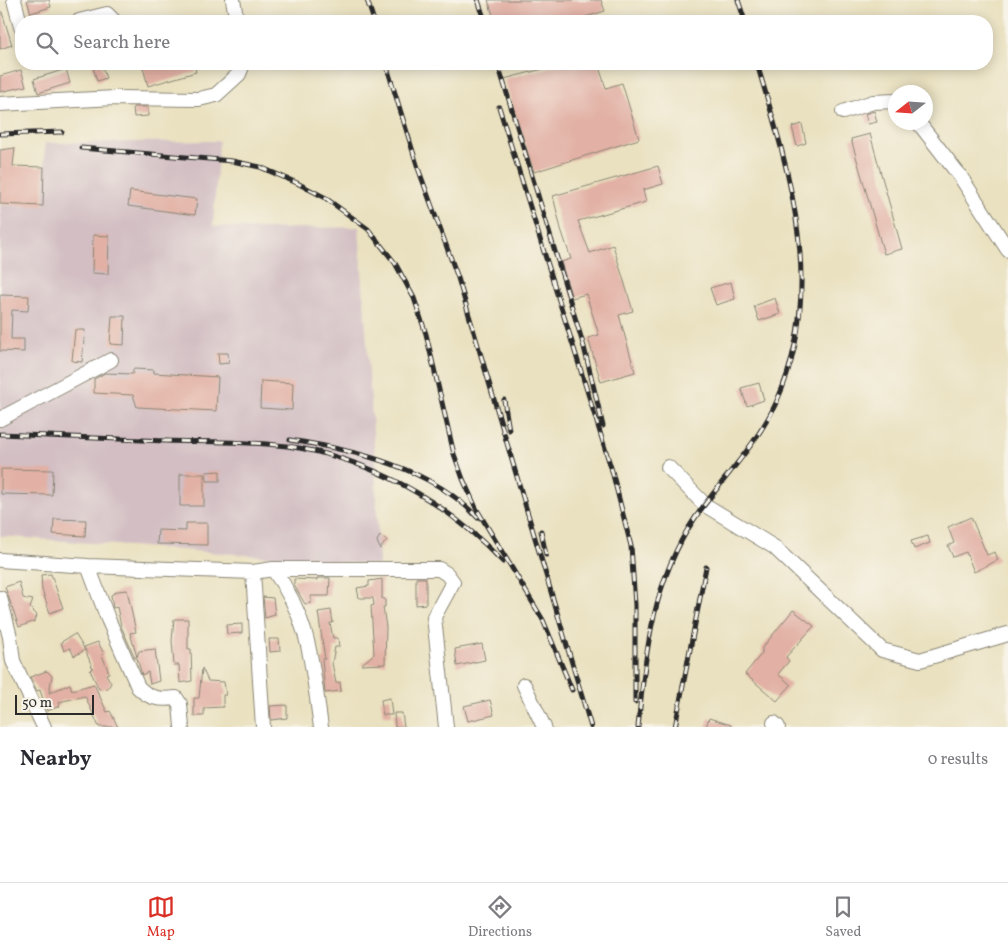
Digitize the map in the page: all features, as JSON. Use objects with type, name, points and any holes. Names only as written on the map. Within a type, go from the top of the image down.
[{"type":"street","points":[[14,0],[18,15]]},
{"type":"street","points":[[233,0],[236,15]]},
{"type":"street","points":[[0,104],[115,98],[199,99],[216,95],[239,74],[241,70]]},
{"type":"street","points":[[843,112],[873,102],[888,101]]},
{"type":"street","points":[[924,130],[960,176],[1008,250]]},
{"type":"street","points":[[0,419],[111,360]]},
{"type":"street","points":[[668,467],[706,505],[774,547],[882,650],[920,660],[1008,634]]},
{"type":"street","points":[[0,560],[88,566],[253,572],[273,569],[439,570],[447,574],[453,582],[434,617],[446,727]]},
{"type":"street","points":[[88,566],[108,619],[138,687],[145,695],[153,698],[176,698],[180,704],[182,727]]},
{"type":"street","points":[[273,569],[288,590],[298,611],[309,643],[321,727]]},
{"type":"street","points":[[253,572],[263,727]]},
{"type":"street","points":[[0,598],[10,636],[13,661],[44,727]]},
{"type":"street","points":[[524,685],[544,727]]},
{"type":"shaded area","points":[[219,141],[213,226],[260,229],[359,227],[375,460],[379,565],[0,536],[0,205],[44,206],[45,143]]},
{"type":"building","points":[[27,0],[49,0],[51,7],[31,13]]},
{"type":"building","points":[[488,0],[601,0],[605,11],[592,15],[493,15]]},
{"type":"building","points":[[0,12],[2,12],[12,45],[0,49]]},
{"type":"building","points":[[21,70],[26,86],[0,92],[0,76]]},
{"type":"building","points":[[66,70],[70,83],[38,93],[34,79]]},
{"type":"building","points":[[94,70],[103,70],[106,78],[97,81]]},
{"type":"building","points":[[144,70],[196,70],[196,72],[148,86]]},
{"type":"building","points":[[539,70],[600,70],[606,88],[622,83],[639,139],[534,172],[504,79]]},
{"type":"building","points":[[133,107],[148,107],[148,116],[134,117]]},
{"type":"building","points":[[874,111],[877,122],[868,124],[865,114]]},
{"type":"building","points":[[802,124],[806,143],[797,146],[792,127]]},
{"type":"building","points":[[870,134],[902,249],[884,254],[851,139]]},
{"type":"building","points":[[15,148],[13,166],[44,167],[43,206],[0,204],[0,150]]},
{"type":"building","points":[[658,166],[663,184],[643,190],[646,202],[578,221],[590,253],[613,245],[633,311],[619,315],[635,372],[601,382],[588,338],[599,335],[586,294],[572,298],[561,262],[571,259],[553,196]]},
{"type":"building","points":[[130,191],[197,199],[195,215],[128,206]]},
{"type":"building","points":[[93,235],[109,236],[108,274],[92,273]]},
{"type":"building","points":[[731,282],[735,299],[716,305],[710,288]]},
{"type":"building","points":[[0,295],[29,296],[28,311],[12,310],[11,339],[24,339],[24,352],[0,351]]},
{"type":"building","points":[[775,298],[780,314],[759,321],[754,306]]},
{"type":"building","points":[[112,316],[125,316],[124,345],[110,344]]},
{"type":"building","points":[[75,330],[85,330],[82,362],[72,361]]},
{"type":"building","points":[[218,353],[228,353],[229,363],[219,364]]},
{"type":"building","points":[[133,369],[154,370],[154,373],[218,377],[216,411],[137,407],[133,395],[94,393],[94,379],[105,373],[133,374]]},
{"type":"building","points":[[261,381],[293,383],[292,410],[260,408]]},
{"type":"building","points":[[759,383],[764,400],[747,406],[741,388]]},
{"type":"building","points":[[1,469],[53,470],[52,495],[1,494]]},
{"type":"building","points":[[220,471],[220,481],[207,481],[206,472]]},
{"type":"building","points":[[180,474],[204,474],[204,506],[180,506]]},
{"type":"building","points":[[971,517],[987,555],[995,552],[998,560],[974,572],[966,552],[953,557],[948,546],[954,543],[948,527]]},
{"type":"building","points":[[54,519],[86,520],[85,536],[53,534]]},
{"type":"building","points":[[186,523],[207,523],[207,545],[157,544],[158,530],[186,531]]},
{"type":"building","points":[[380,536],[387,540],[380,549],[377,541]]},
{"type":"building","points":[[928,536],[930,543],[914,549],[911,541]]},
{"type":"building","points":[[51,574],[63,608],[50,613],[42,590],[41,575]]},
{"type":"building","points":[[317,578],[330,578],[329,596],[311,596],[311,603],[305,604],[294,585],[294,579],[317,580]]},
{"type":"building","points":[[416,578],[426,578],[426,604],[416,605]]},
{"type":"building","points":[[382,579],[382,599],[385,599],[385,607],[383,607],[386,627],[385,664],[361,665],[374,654],[371,606],[374,605],[373,598],[359,598],[357,588],[369,586],[369,581]]},
{"type":"building","points":[[19,582],[23,598],[33,600],[30,608],[37,615],[35,621],[19,627],[5,587]]},
{"type":"building","points":[[127,590],[136,632],[130,633],[137,657],[139,651],[155,649],[159,681],[150,684],[148,672],[142,675],[137,658],[135,658],[121,626],[117,607],[113,608],[111,595],[118,591]]},
{"type":"building","points":[[263,597],[273,598],[275,615],[265,618]]},
{"type":"building","points":[[331,610],[333,623],[330,623],[333,638],[338,638],[339,647],[335,647],[332,663],[336,683],[340,682],[341,691],[325,693],[322,659],[325,659],[318,612]]},
{"type":"building","points":[[793,610],[814,626],[786,657],[789,661],[778,674],[791,685],[777,701],[745,674],[762,653],[762,648]]},
{"type":"building","points":[[174,619],[188,619],[188,649],[191,649],[192,681],[180,683],[179,665],[174,665],[172,641]]},
{"type":"building","points":[[242,624],[242,633],[227,634],[226,625]]},
{"type":"building","points":[[75,634],[85,650],[74,656],[70,648],[64,651],[61,642]]},
{"type":"building","points":[[269,639],[279,639],[280,651],[270,652]]},
{"type":"building","points":[[98,642],[104,654],[102,655],[109,673],[106,674],[111,683],[108,688],[99,689],[90,670],[93,669],[84,647]]},
{"type":"building","points":[[482,644],[485,660],[457,666],[455,649]]},
{"type":"building","points":[[202,668],[208,681],[224,682],[226,695],[223,695],[223,707],[204,708],[204,716],[194,716],[194,698],[199,698]]},
{"type":"building","points":[[47,671],[52,676],[49,693],[70,684],[72,690],[94,684],[107,712],[110,711],[118,727],[99,727],[85,696],[59,702],[60,706],[47,711],[40,690],[37,691],[30,677]]},
{"type":"building","points":[[390,698],[392,715],[383,715],[381,700]]},
{"type":"building","points":[[490,700],[494,715],[468,721],[464,706]]},
{"type":"building","points":[[287,705],[287,718],[271,720],[270,706]]},
{"type":"building","points":[[394,713],[402,713],[404,727],[395,727]]},
{"type":"building","points":[[709,718],[731,725],[731,727],[706,727]]},
{"type":"railway","points":[[367,0],[372,15]]},
{"type":"railway","points":[[478,0],[483,15]]},
{"type":"railway","points":[[738,0],[743,15]]},
{"type":"railway","points":[[388,70],[418,168],[458,278],[591,727]]},
{"type":"railway","points":[[500,70],[584,347],[603,426]]},
{"type":"railway","points":[[638,727],[644,672],[653,618],[669,567],[695,518],[749,448],[768,419],[776,403],[791,361],[799,319],[801,276],[798,233],[791,190],[781,148],[759,70]]},
{"type":"railway","points":[[499,107],[612,471],[631,546],[635,605],[635,702]]},
{"type":"railway","points":[[0,134],[62,132]]},
{"type":"railway","points":[[81,148],[232,161],[260,167],[324,197],[368,229],[395,263],[414,298],[426,334],[454,454],[463,479],[476,508],[543,620],[572,690]]},
{"type":"railway","points":[[504,400],[509,430]]},
{"type":"railway","points":[[0,434],[257,443],[318,452],[377,472],[432,502],[481,540],[503,562]]},
{"type":"railway","points":[[290,440],[340,449],[391,464],[438,486],[478,518]]},
{"type":"railway","points":[[541,531],[546,555]]},
{"type":"railway","points":[[675,727],[706,567]]}]
